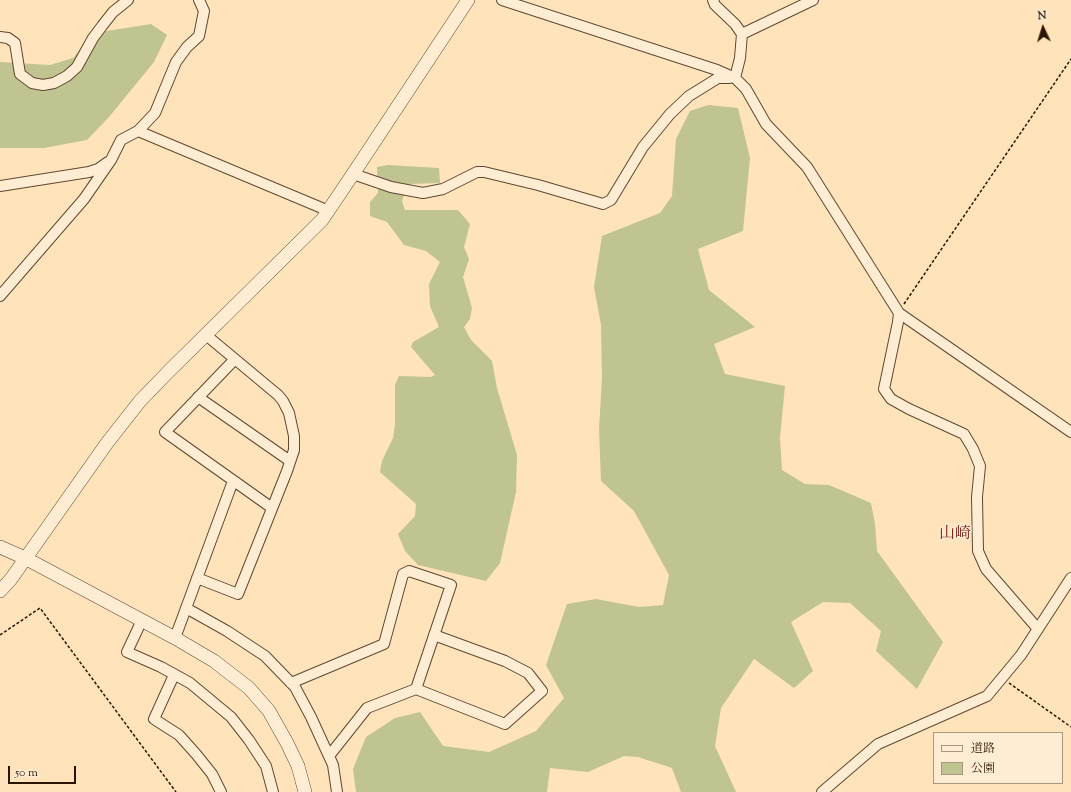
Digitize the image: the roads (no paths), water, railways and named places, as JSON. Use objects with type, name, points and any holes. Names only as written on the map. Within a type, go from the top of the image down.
[{"type":"street","points":[[0,37],[8,38],[15,43],[20,74],[32,83],[43,85],[54,83],[67,76],[77,67],[93,38],[102,26],[113,12],[128,0]]},
{"type":"street","points":[[0,296],[84,200],[111,160],[121,140],[138,131],[155,113],[176,62],[199,36],[204,11],[199,0]]},
{"type":"street","points":[[0,591],[11,579],[107,443],[140,401],[322,220],[468,0]]},
{"type":"street","points":[[502,0],[717,70],[735,78],[746,89],[766,124],[806,167],[898,313],[1071,432]]},
{"type":"street","points":[[713,0],[715,5],[735,24],[742,34],[740,58],[735,78]]},
{"type":"street","points":[[742,34],[813,0]]},
{"type":"street","points":[[353,174],[391,187],[423,193],[443,189],[477,172],[484,172],[538,185],[603,204],[611,200],[643,147],[670,114],[690,96],[718,78],[735,78]]},
{"type":"street","points":[[138,131],[329,211]]},
{"type":"street","points":[[0,186],[89,172],[98,169],[111,160]]},
{"type":"street","points":[[898,313],[898,322],[884,389],[891,398],[909,409],[964,434],[973,449],[980,466],[977,496],[978,551],[986,569],[1038,629]]},
{"type":"street","points":[[197,578],[238,594],[294,450],[294,436],[289,413],[283,401],[278,395],[206,335]]},
{"type":"street","points":[[235,359],[165,432],[272,508]]},
{"type":"street","points":[[198,397],[290,461]]},
{"type":"street","points":[[175,638],[233,481]]},
{"type":"street","points":[[0,547],[25,558],[175,638],[220,665],[249,688],[269,711],[287,743],[298,766],[305,792]]},
{"type":"street","points":[[291,683],[384,644],[403,574],[409,571],[451,585],[416,689]]},
{"type":"street","points":[[822,792],[878,744],[987,696],[1003,679],[1021,655],[1071,578]]},
{"type":"street","points":[[186,608],[227,631],[265,656],[295,687],[312,717],[333,765],[337,792]]},
{"type":"street","points":[[142,620],[127,652],[190,683],[231,717],[249,740],[266,766],[273,792]]},
{"type":"street","points":[[328,756],[367,708],[416,689],[505,724],[542,691],[528,672],[505,661],[434,635]]},
{"type":"street","points":[[174,674],[154,719],[179,735],[212,774],[221,792]]},
{"type":"district","name":"山崎","points":[[955,535]]}]
